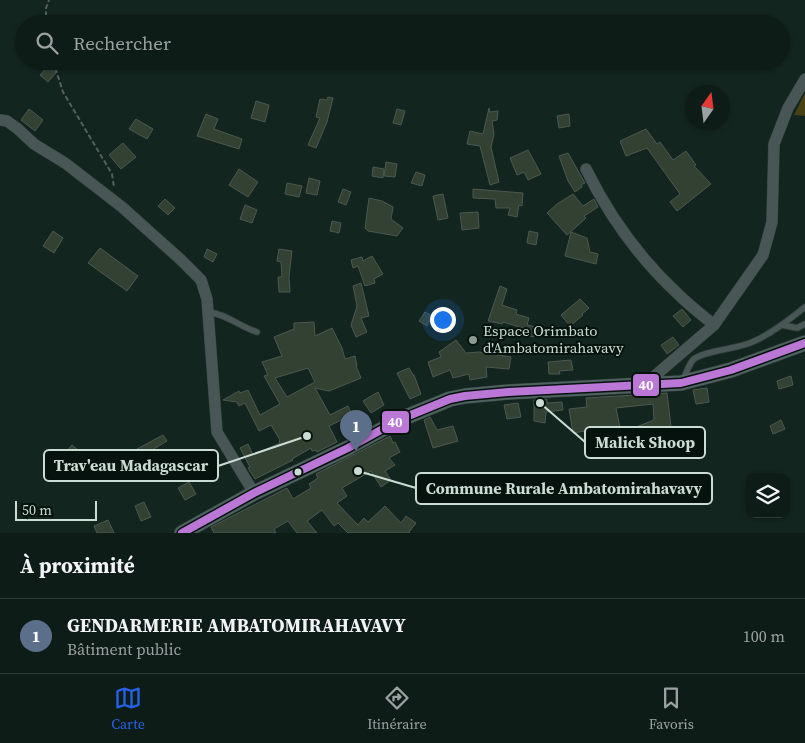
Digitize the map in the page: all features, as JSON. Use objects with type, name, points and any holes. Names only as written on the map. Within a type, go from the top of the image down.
[{"type":"main road","points":[[182,533],[254,493],[348,448],[401,419],[450,399],[508,392],[682,384],[731,370],[805,343]]},
{"type":"street","points":[[643,386],[714,325],[763,255],[772,222],[774,144],[788,108],[805,79]]},
{"type":"street","points":[[0,120],[7,121],[34,144],[65,163],[112,200],[180,259],[201,280],[207,298],[217,432],[254,493]]},
{"type":"street","points":[[586,169],[595,188],[632,244],[678,295],[714,325]]},
{"type":"lane","points":[[682,384],[692,360],[751,343],[782,326],[805,307]]},
{"type":"lane","points":[[208,312],[222,314],[249,330],[257,332]]},
{"type":"lane","points":[[782,326],[797,328],[805,324]]},
{"type":"path","points":[[46,15],[49,0]]},
{"type":"path","points":[[56,70],[63,92],[112,174],[114,193],[112,200]]},
{"type":"shaded area","points":[[805,93],[805,116],[794,115]]},
{"type":"building","points":[[44,70],[53,70],[56,73],[48,82],[40,75]]},
{"type":"building","points":[[328,97],[333,98],[327,122],[316,148],[308,145],[320,118],[316,117],[320,99],[327,100]]},
{"type":"building","points":[[256,101],[269,105],[265,122],[251,118]]},
{"type":"building","points":[[489,108],[490,112],[498,111],[497,120],[492,121],[494,134],[491,147],[499,182],[490,185],[480,146],[467,144],[470,131],[483,134]]},
{"type":"building","points":[[29,109],[43,120],[35,131],[21,120]]},
{"type":"building","points":[[397,109],[405,111],[401,125],[393,123]]},
{"type":"building","points":[[206,114],[218,119],[214,129],[242,139],[239,149],[197,136]]},
{"type":"building","points":[[569,114],[570,126],[559,128],[557,116]]},
{"type":"building","points":[[136,119],[153,129],[147,139],[129,129]]},
{"type":"building","points":[[646,129],[657,144],[660,142],[673,160],[686,151],[696,165],[694,166],[711,184],[677,211],[670,202],[680,194],[647,148],[626,156],[620,141]]},
{"type":"building","points":[[123,143],[136,157],[121,169],[109,155]]},
{"type":"building","points":[[528,150],[541,174],[528,180],[524,172],[517,175],[510,158]]},
{"type":"building","points":[[568,153],[585,183],[575,192],[568,181],[559,156]]},
{"type":"building","points":[[386,162],[397,164],[395,177],[384,176]]},
{"type":"building","points":[[373,167],[384,169],[383,178],[372,176]]},
{"type":"building","points":[[239,169],[258,182],[248,197],[229,185]]},
{"type":"building","points":[[416,172],[425,175],[422,186],[411,183]]},
{"type":"building","points":[[309,178],[320,181],[317,195],[306,193]]},
{"type":"building","points":[[287,183],[302,186],[299,197],[285,194]]},
{"type":"building","points":[[343,189],[351,192],[346,205],[338,202]]},
{"type":"building","points":[[473,189],[523,193],[522,206],[519,205],[517,217],[508,215],[510,208],[496,208],[495,199],[473,198]]},
{"type":"building","points":[[443,194],[448,218],[438,220],[433,196]]},
{"type":"building","points":[[573,194],[583,206],[594,199],[598,207],[584,216],[586,218],[567,235],[547,213]]},
{"type":"building","points":[[369,198],[382,201],[393,207],[391,219],[403,228],[397,236],[368,231],[365,228]]},
{"type":"building","points":[[165,199],[175,208],[168,215],[158,206]]},
{"type":"building","points":[[245,205],[257,210],[252,223],[240,219]]},
{"type":"building","points":[[478,212],[479,228],[462,230],[460,213]]},
{"type":"building","points":[[332,221],[341,223],[339,233],[330,231]]},
{"type":"building","points":[[53,231],[63,238],[54,253],[43,246]]},
{"type":"building","points":[[529,231],[538,233],[536,245],[527,243]]},
{"type":"building","points":[[571,232],[587,238],[590,252],[598,254],[596,264],[565,256]]},
{"type":"building","points":[[100,248],[138,276],[127,291],[88,263]]},
{"type":"building","points":[[207,249],[217,254],[213,262],[204,257]]},
{"type":"building","points":[[279,249],[292,251],[289,277],[290,292],[279,292],[278,277],[282,277],[281,262],[277,261]]},
{"type":"building","points":[[372,256],[383,274],[374,279],[375,283],[365,286],[358,266],[353,268],[351,260],[362,257],[363,261]]},
{"type":"building","points":[[361,283],[369,316],[361,318],[367,332],[356,337],[351,325],[357,306],[353,286]]},
{"type":"building","points":[[500,286],[507,289],[502,305],[517,310],[516,314],[529,318],[527,325],[536,327],[534,337],[525,335],[526,329],[503,322],[502,324],[488,321]]},
{"type":"building","points":[[580,299],[589,308],[570,326],[561,315]]},
{"type":"building","points":[[682,309],[691,320],[683,327],[673,316]]},
{"type":"building","points":[[425,312],[432,316],[427,326],[419,321]]},
{"type":"building","points":[[314,322],[315,336],[332,328],[345,359],[355,356],[356,366],[361,378],[329,391],[315,388],[330,415],[348,406],[352,415],[329,426],[337,442],[317,452],[316,450],[312,451],[311,448],[293,460],[255,479],[248,468],[250,467],[240,448],[248,444],[253,455],[280,443],[280,440],[271,425],[259,431],[245,403],[239,406],[237,402],[223,400],[239,391],[240,393],[248,390],[260,415],[280,404],[264,376],[268,375],[262,362],[282,356],[274,337],[294,329],[294,323]],"holes":[[[308,368],[315,382],[287,397],[275,378]]]},
{"type":"building","points":[[673,337],[679,345],[667,354],[661,345]]},
{"type":"building","points":[[456,340],[466,353],[479,352],[511,357],[509,369],[486,367],[487,377],[470,380],[469,374],[453,378],[450,370],[433,377],[428,362],[441,357],[439,352]]},
{"type":"building","points":[[571,360],[573,370],[559,371],[560,374],[549,374],[548,362]]},
{"type":"building","points":[[409,368],[414,375],[421,394],[410,399],[397,373]]},
{"type":"building","points":[[791,376],[793,385],[779,389],[777,381]]},
{"type":"building","points":[[707,388],[709,402],[696,404],[693,390]]},
{"type":"building","points":[[378,392],[384,405],[371,413],[363,401]]},
{"type":"building","points":[[667,393],[672,435],[664,437],[663,434],[639,444],[642,451],[629,457],[621,440],[604,443],[604,445],[591,449],[585,431],[573,433],[569,409],[587,407],[586,398]],"holes":[[[653,404],[654,420],[621,433],[616,408]]]},
{"type":"building","points":[[547,399],[547,403],[562,402],[563,410],[546,412],[545,423],[534,421],[534,400]]},
{"type":"building","points":[[518,403],[521,417],[507,419],[504,405]]},
{"type":"building","points":[[430,417],[437,430],[453,426],[458,441],[433,448],[424,420]]},
{"type":"building","points":[[781,420],[785,429],[773,434],[770,426]]},
{"type":"building","points":[[163,435],[167,441],[152,450],[161,468],[148,475],[138,457],[140,456],[137,449]]},
{"type":"building","points":[[390,436],[400,452],[389,458],[395,465],[385,471],[391,480],[381,487],[371,471],[342,488],[347,496],[337,503],[358,525],[364,518],[368,522],[385,506],[401,523],[406,516],[416,523],[410,533],[348,533],[338,523],[334,526],[322,510],[307,521],[317,533],[297,533],[288,521],[274,529],[276,533],[214,533],[211,527],[287,488],[293,499],[311,488],[309,484],[318,478],[316,474]]},
{"type":"building","points":[[72,445],[79,451],[69,461],[63,455]]},
{"type":"building","points":[[189,482],[196,494],[185,500],[178,488]]},
{"type":"building","points":[[144,502],[151,517],[141,521],[135,506]]},
{"type":"building","points":[[108,520],[114,533],[97,533],[94,526]]},
{"type":"transit line","name":"40","points":[[182,533],[254,493],[348,448],[401,419],[450,399],[508,392],[681,383],[731,370],[805,343]]},
{"type":"place","name":"Espace Orimbato d'Ambatomirahavavy","points":[[473,340]]},
{"type":"place","name":"Malick Shoop","points":[[540,403]]},
{"type":"place","name":"Trav'eau Madagascar","points":[[307,436]]},
{"type":"place","name":"GENDARMERIE AMBATOMIRAHAVAVY","points":[[356,451]]},
{"type":"place","name":"Commune Rurale Ambatomirahavavy","points":[[358,471]]}]
